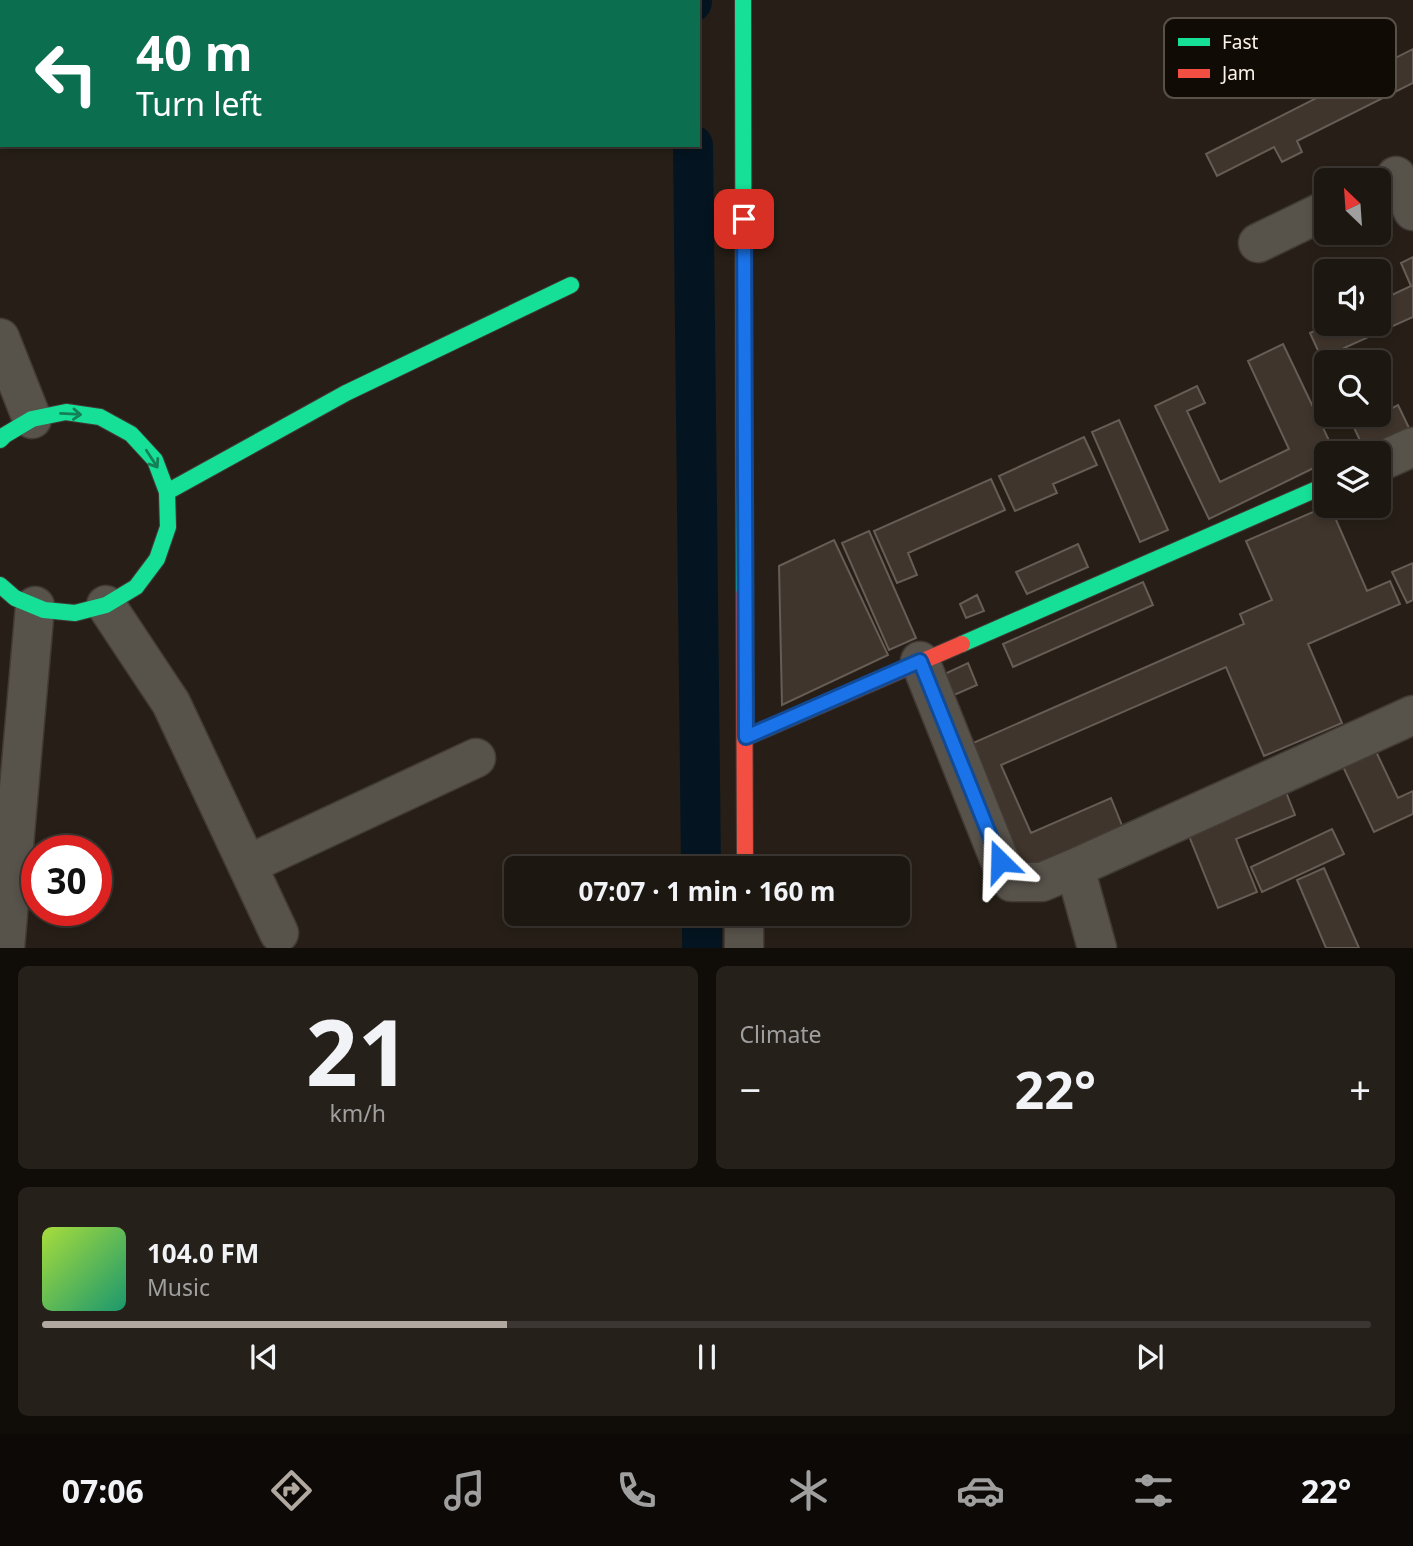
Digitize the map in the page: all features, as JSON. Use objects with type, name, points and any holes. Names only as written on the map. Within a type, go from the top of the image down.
[{"type":"street","points":[[743,0],[745,856]]},
{"type":"street","points":[[1396,176],[1413,211]]},
{"type":"street","points":[[1258,243],[1314,216]]},
{"type":"street","points":[[167,492],[346,393],[571,285]]},
{"type":"street","points":[[0,338],[32,419]]},
{"type":"street","points":[[0,440],[32,419],[66,412],[100,417],[131,434],[155,460],[167,492],[168,527],[158,559],[136,587],[106,605],[75,613],[44,610],[17,596]]},
{"type":"street","points":[[1391,457],[1413,447]]},
{"type":"street","points":[[746,737],[1314,490]]},
{"type":"street","points":[[0,708],[17,596]]},
{"type":"street","points":[[5,947],[17,596]]},
{"type":"street","points":[[106,605],[172,703],[279,933]]},
{"type":"street","points":[[920,661],[1000,861],[1012,882],[1042,882],[1413,715]]},
{"type":"street","points":[[247,864],[476,758]]},
{"type":"street","points":[[1075,868],[1097,947]]},
{"type":"street","points":[[744,926],[744,947]]},
{"type":"building","points":[[1413,49],[1413,83],[1396,92],[1396,58]]},
{"type":"building","points":[[1316,98],[1383,98],[1297,141],[1302,152],[1282,162],[1274,147],[1217,176],[1206,154]]},
{"type":"building","points":[[1413,257],[1413,317],[1391,327],[1391,295],[1411,286],[1401,263]]},
{"type":"building","points":[[1314,331],[1314,336],[1371,336],[1344,348],[1345,350],[1318,350],[1310,333]]},
{"type":"building","points":[[1283,344],[1314,409],[1314,427],[1323,427],[1329,441],[1314,441],[1314,468],[1209,519],[1155,406],[1197,386],[1205,403],[1187,411],[1220,482],[1289,449],[1248,361]]},
{"type":"building","points":[[1398,405],[1410,430],[1386,441],[1360,441],[1354,427],[1391,427],[1391,409]]},
{"type":"building","points":[[1119,420],[1168,530],[1140,542],[1092,432]]},
{"type":"building","points":[[1084,437],[1097,465],[1053,484],[1057,493],[1015,511],[999,476]]},
{"type":"building","points":[[991,479],[1005,510],[908,553],[917,575],[897,583],[874,531]]},
{"type":"building","points":[[1314,512],[1314,518],[1335,518],[1367,591],[1390,581],[1400,604],[1308,644],[1342,723],[1264,756],[1226,667],[1001,765],[1031,833],[1111,798],[1123,828],[1019,873],[964,747],[1244,624],[1240,614],[1272,600],[1246,541]]},
{"type":"building","points":[[869,531],[916,638],[889,650],[842,543]]},
{"type":"building","points":[[834,540],[888,655],[782,705],[779,566]]},
{"type":"building","points":[[1078,544],[1088,567],[1027,594],[1016,572]]},
{"type":"building","points":[[1413,563],[1413,600],[1407,603],[1392,572]]},
{"type":"building","points":[[1143,582],[1153,605],[1013,667],[1003,644]]},
{"type":"building","points":[[977,595],[984,611],[966,618],[960,604]]},
{"type":"building","points":[[968,663],[977,685],[945,699],[936,678]]},
{"type":"building","points":[[1371,741],[1398,798],[1413,791],[1413,814],[1374,832],[1338,756]]},
{"type":"building","points":[[1284,787],[1295,815],[1236,839],[1257,892],[1218,908],[1185,826]]},
{"type":"building","points":[[1332,829],[1344,854],[1262,892],[1251,867]]},
{"type":"building","points":[[1324,868],[1359,948],[1326,948],[1297,880]]},
{"type":"waterway","points":[[693,147],[701,856]]},
{"type":"waterway","points":[[702,926],[702,948]]},
{"type":"traffic: fast","points":[[743,0],[744,594]]},
{"type":"traffic: fast","points":[[167,492],[346,393],[571,285]]},
{"type":"traffic: fast","points":[[0,440],[32,419],[66,412],[100,417],[131,434],[155,460],[167,492],[168,527],[157,559],[136,587],[106,605],[75,613],[44,610],[15,598],[0,585]]},
{"type":"traffic: fast","points":[[962,644],[1314,490]]},
{"type":"traffic: jam","points":[[744,594],[745,856]]},
{"type":"traffic: jam","points":[[745,738],[962,644]]},
{"type":"route","points":[[744,219],[746,737],[920,661],[1000,861]]}]
